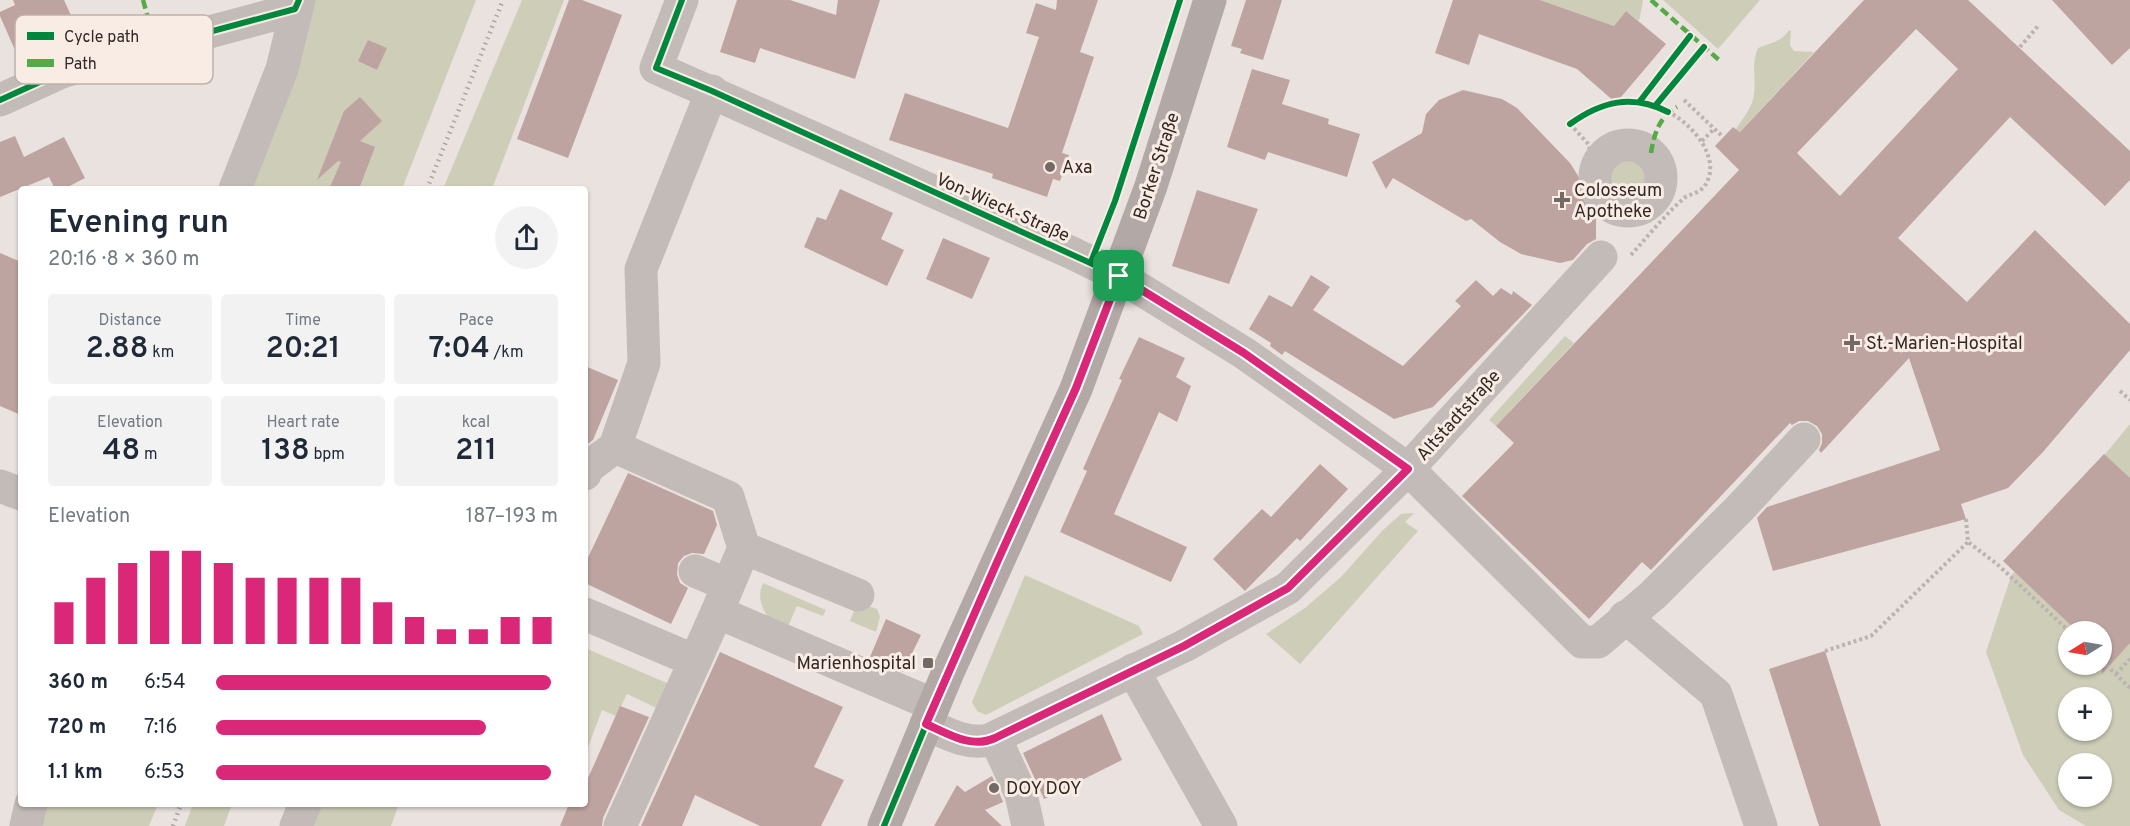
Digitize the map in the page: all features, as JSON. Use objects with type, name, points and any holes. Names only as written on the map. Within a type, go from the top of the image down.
[{"type":"main road","name":"Borker Straße","points":[[884,826],[930,715],[1076,388],[1119,276],[1210,0]]},
{"type":"street","name":"Von-Wieck-Straße","points":[[682,0],[656,68],[712,91],[1119,276],[1244,353],[1408,469],[1582,642],[1598,642],[1653,595],[1741,507],[1804,439]]},
{"type":"street","points":[[213,29],[297,5],[282,69],[236,186]]},
{"type":"street","points":[[0,100],[35,84]]},
{"type":"street","points":[[588,467],[615,447],[644,363],[641,269],[712,91]]},
{"type":"street","points":[[1631,144],[1650,153],[1657,161],[1661,181],[1659,192],[1653,200],[1635,211],[1609,208],[1613,208],[1604,201],[1594,180],[1595,153],[1631,144]]},
{"type":"street","name":"Altstadtstraße","points":[[696,571],[722,598],[930,715],[962,739],[977,743],[995,738],[1184,646],[1288,588],[1408,469],[1613,253],[1609,208]]},
{"type":"street","points":[[615,447],[728,497],[744,548],[620,826]]},
{"type":"street","points":[[0,486],[18,493]]},
{"type":"street","points":[[744,548],[858,596]]},
{"type":"street","points":[[588,615],[695,661]]},
{"type":"street","points":[[1625,617],[1716,694],[1761,826]]},
{"type":"street","points":[[1133,670],[1221,826]]},
{"type":"street","points":[[995,738],[1022,794],[1029,826]]},
{"type":"street","points":[[26,826],[30,807]]},
{"type":"street","points":[[296,826],[304,807]]},
{"type":"path","points":[[2020,47],[2038,26]]},
{"type":"path","points":[[1684,100],[1723,137]]},
{"type":"path","points":[[1613,253],[1685,197],[1702,188],[1708,178],[1709,164],[1702,141],[1681,118],[1661,108]]},
{"type":"path","points":[[1577,119],[1570,124],[1595,153],[1581,169],[1609,208]]},
{"type":"path","points":[[1702,141],[1714,129]]},
{"type":"path","points":[[2120,392],[2130,400]]},
{"type":"path","points":[[1966,519],[1968,542],[1997,564],[2058,621]]},
{"type":"path","points":[[1825,651],[1871,636],[1968,542]]},
{"type":"path","points":[[2116,674],[2130,659]]},
{"type":"path","points":[[2112,670],[2130,688]]},
{"type":"green space","points":[[312,0],[476,0],[403,186],[253,186]]},
{"type":"green space","points":[[522,0],[564,0],[493,186],[444,186]]},
{"type":"green space","points":[[1540,0],[1643,1],[1639,21],[1626,11],[1614,26]]},
{"type":"green space","points":[[1663,0],[1760,0],[1718,49]]},
{"type":"green space","points":[[1789,30],[1791,31],[1790,45],[1794,51],[1814,52],[1740,132],[1736,129],[1753,100],[1754,65],[1758,48],[1779,40]]},
{"type":"green space","points":[[1627,155],[1635,156],[1642,161],[1647,168],[1647,184],[1642,191],[1635,196],[1627,197],[1619,196],[1612,191],[1607,184],[1606,176],[1607,168],[1612,161],[1619,156]]},
{"type":"green space","points":[[1565,336],[1574,343],[1496,426],[1489,420]]},
{"type":"green space","points":[[2130,424],[2130,826],[2086,826],[2059,810],[2023,755],[1986,652],[2011,576],[2083,481]]},
{"type":"green space","points":[[1414,513],[1405,522],[1418,531],[1300,664],[1266,634],[1305,608],[1341,577],[1383,530],[1401,514]]},
{"type":"green space","points":[[1025,575],[1139,626],[1143,634],[986,715],[977,711],[972,702]]},
{"type":"green space","points":[[763,583],[826,610],[823,616],[797,606],[786,631],[774,623],[764,611],[760,597]]},
{"type":"green space","points":[[857,602],[877,609],[880,617],[876,632],[850,621]]},
{"type":"green space","points":[[588,649],[674,686],[665,712],[627,694],[616,716],[602,710],[588,747]]},
{"type":"green space","points":[[44,807],[157,807],[149,826],[40,826]]},
{"type":"green space","points":[[192,807],[231,807],[224,826],[185,826]]},
{"type":"green space","points":[[318,807],[398,807],[391,826],[308,826]]},
{"type":"building","points":[[13,0],[64,0],[71,15],[15,15],[15,50],[0,12],[15,5]]},
{"type":"building","points":[[569,0],[582,0],[622,15],[568,158],[517,139]]},
{"type":"building","points":[[737,0],[790,0],[836,15],[838,0],[880,0],[855,79],[760,48],[755,63],[720,52]]},
{"type":"building","points":[[1057,0],[1098,0],[1080,52],[1094,57],[1062,153],[1069,155],[1060,181],[1053,179],[1047,197],[992,178],[993,174],[889,140],[905,93],[1008,128],[1039,37],[1026,33],[1036,3],[1056,10]]},
{"type":"building","points":[[1246,0],[1282,0],[1263,60],[1240,53],[1242,49],[1231,46]]},
{"type":"building","points":[[1453,0],[1540,0],[1614,26],[1626,11],[1666,44],[1616,103],[1577,69],[1479,34],[1469,65],[1435,53]]},
{"type":"building","points":[[1864,0],[1968,0],[2130,151],[2130,180],[2105,206],[2010,117],[1898,238],[1967,302],[2035,230],[2130,324],[2130,350],[2043,452],[2008,488],[1961,504],[1966,519],[1773,571],[1757,518],[1767,507],[1940,450],[1909,358],[1821,453],[1819,450],[1822,434],[1817,426],[1808,421],[1799,421],[1792,425],[1790,423],[1651,570],[1642,562],[1589,619],[1462,496],[1514,443],[1496,426],[1739,170],[1715,146],[1733,127],[1740,132]],"holes":[[[1916,29],[1958,69],[1840,196],[1797,153]]]},
{"type":"building","points":[[2052,0],[2130,0],[2130,48],[2112,65]]},
{"type":"building","points":[[368,40],[387,48],[377,70],[358,61]]},
{"type":"building","points":[[1252,69],[1290,80],[1282,104],[1329,119],[1328,124],[1360,134],[1347,177],[1268,152],[1265,160],[1227,147]]},
{"type":"building","points":[[1463,90],[1502,99],[1517,108],[1570,163],[1596,213],[1596,239],[1587,244],[1573,260],[1560,263],[1521,254],[1500,242],[1471,219],[1466,221],[1393,178],[1386,189],[1372,162],[1422,133],[1426,114],[1439,100]]},
{"type":"building","points":[[360,97],[382,121],[360,141],[375,147],[360,186],[330,186],[341,162],[338,161],[317,180],[344,111]]},
{"type":"building","points":[[15,136],[24,157],[64,137],[85,178],[70,186],[54,186],[49,177],[27,186],[18,186],[18,190],[0,197],[0,142]]},
{"type":"building","points":[[840,189],[893,213],[881,239],[904,250],[887,286],[804,247],[817,217],[826,220]]},
{"type":"building","points":[[1197,190],[1258,209],[1229,284],[1172,266]]},
{"type":"building","points":[[943,238],[990,258],[972,299],[926,279]]},
{"type":"building","points":[[0,253],[18,261],[18,414],[0,406]]},
{"type":"building","points":[[1311,275],[1330,287],[1313,310],[1403,366],[1461,306],[1455,301],[1476,280],[1493,296],[1501,288],[1512,295],[1513,291],[1532,305],[1433,407],[1394,419],[1285,351],[1282,355],[1270,346],[1271,343],[1249,329],[1269,295],[1292,307]]},
{"type":"building","points":[[1139,337],[1185,358],[1176,377],[1191,386],[1177,422],[1159,412],[1114,514],[1187,547],[1171,582],[1060,532],[1087,471],[1083,469],[1122,380],[1119,379]]},
{"type":"building","points":[[588,367],[618,380],[593,440],[588,444]]},
{"type":"building","points":[[2104,454],[2130,478],[2130,643],[2112,663],[2112,621],[2066,621],[2003,561]]},
{"type":"building","points":[[1320,464],[1348,489],[1300,541],[1297,538],[1245,591],[1213,559],[1262,509],[1271,517]]},
{"type":"building","points":[[628,473],[713,511],[717,525],[704,554],[692,553],[684,556],[678,563],[677,574],[680,583],[688,588],[671,624],[588,584],[588,558]]},
{"type":"building","points":[[886,619],[921,635],[903,672],[870,657]]},
{"type":"building","points":[[1825,651],[1881,826],[1819,826],[1769,669]]},
{"type":"building","points":[[720,652],[843,707],[814,767],[844,780],[821,826],[760,826],[695,795],[682,826],[641,826]]},
{"type":"building","points":[[620,706],[649,717],[603,818],[602,826],[560,826],[568,807],[588,807],[588,778]]},
{"type":"building","points":[[1102,714],[1122,760],[1044,799],[1023,753]]},
{"type":"building","points":[[992,776],[1003,802],[985,810],[1002,826],[934,826],[957,785],[965,792]]},
{"type":"railway","points":[[428,186],[503,0]]},
{"type":"railway","points":[[173,826],[180,807]]},
{"type":"marked path","points":[[143,0],[147,15]]},
{"type":"marked path","points":[[1651,0],[1719,60]]},
{"type":"marked path","points":[[1651,153],[1658,127],[1677,107]]},
{"type":"cycle path","points":[[213,31],[295,9],[299,0]]},
{"type":"cycle path","points":[[682,0],[656,68],[712,91],[1119,276],[1244,353],[1408,469]]},
{"type":"cycle path","points":[[1091,262],[1115,201],[1180,0]]},
{"type":"cycle path","points":[[1640,101],[1690,36]]},
{"type":"cycle path","points":[[1655,106],[1704,47]]},
{"type":"cycle path","points":[[0,100],[35,84]]},
{"type":"cycle path","points":[[1570,124],[1594,110],[1618,103],[1642,103],[1668,112]]},
{"type":"cycle path","points":[[884,826],[948,672],[1076,389],[1119,276]]},
{"type":"place","name":"Axa","points":[[1050,167]]},
{"type":"place","name":"Colosseum Apotheke","points":[[1562,200]]},
{"type":"place","name":"St.-Marien-Hospital","points":[[1852,343]]},
{"type":"place","name":"Marienhospital","points":[[928,663]]},
{"type":"place","name":"DOY DOY","points":[[994,788]]},
{"type":"route","points":[[1119,276],[1244,353],[1408,469],[1288,588],[1184,646],[995,738],[977,743],[962,739],[926,724],[1076,388],[1119,276]]}]
